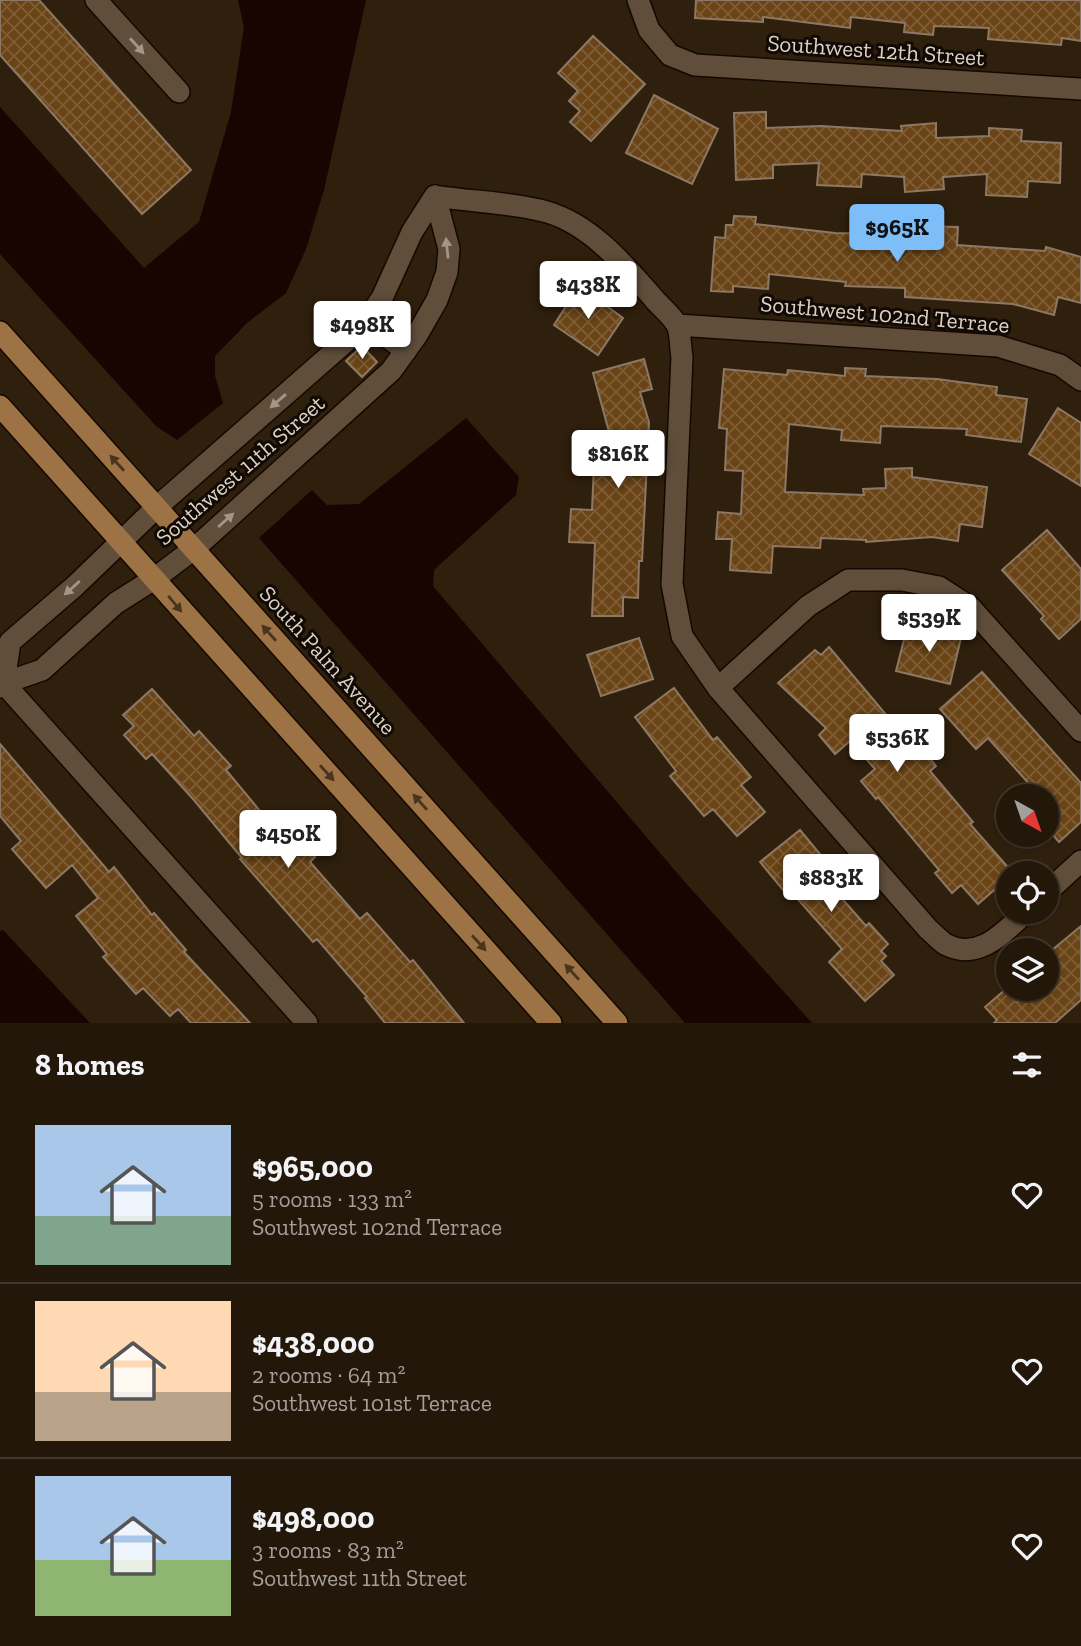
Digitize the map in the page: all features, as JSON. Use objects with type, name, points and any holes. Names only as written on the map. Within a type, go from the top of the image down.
[{"type":"main road","name":"South Palm Avenue","points":[[0,332],[617,1023]]},
{"type":"main road","points":[[0,406],[551,1023]]},
{"type":"street","points":[[96,0],[179,92]]},
{"type":"street","name":"Southwest 12th Street","points":[[638,0],[649,30],[670,54],[695,65],[1081,89]]},
{"type":"street","points":[[435,196],[512,205],[549,213],[566,221],[601,244],[677,325],[682,357],[672,584],[682,636],[718,688],[944,944],[970,951],[994,942],[1013,924]]},
{"type":"street","name":"Southwest 11th Street","points":[[435,196],[449,249],[447,272],[437,300],[391,371],[195,548],[116,603],[42,670],[1,683],[10,642],[366,321],[382,298],[412,232],[435,196]]},
{"type":"street","points":[[366,321],[406,351]]},
{"type":"street","name":"Southwest 102nd Terrace","points":[[677,325],[998,346],[1060,365],[1081,380]]},
{"type":"street","points":[[718,688],[808,606],[848,580],[902,580],[939,587],[970,607],[1081,731]]},
{"type":"street","points":[[1,683],[307,1023]]},
{"type":"street","points":[[1059,881],[1081,861]]},
{"type":"shaded area","points":[[238,0],[366,0],[324,190],[306,249],[286,293],[247,323],[215,356],[215,376],[223,403],[177,440],[156,426],[0,254],[0,107],[144,268],[199,222],[231,112],[244,27]]},
{"type":"shaded area","points":[[466,418],[519,477],[516,495],[434,570],[433,586],[683,880],[812,1023],[685,1023],[259,538],[312,490],[327,505],[359,504]]},
{"type":"shaded area","points":[[3,930],[90,1023],[0,1023],[0,931]]},
{"type":"building","points":[[0,0],[39,0],[191,170],[142,214],[0,55]]},
{"type":"building","points":[[696,0],[1081,0],[1081,41],[1062,38],[1061,45],[988,39],[989,28],[934,26],[933,35],[904,32],[905,23],[851,17],[850,28],[763,17],[763,22],[695,18]]},
{"type":"building","points":[[593,36],[645,84],[591,141],[570,122],[580,111],[569,101],[578,91],[558,73]]},
{"type":"building","points":[[654,95],[718,129],[692,184],[626,153]]},
{"type":"building","points":[[766,112],[766,128],[821,126],[902,131],[901,126],[936,123],[936,138],[989,136],[989,128],[1022,130],[1021,141],[1061,143],[1060,183],[1028,181],[1027,197],[986,195],[987,174],[943,177],[944,189],[905,192],[904,177],[862,174],[861,187],[817,185],[819,163],[773,165],[773,178],[736,180],[734,113]]},
{"type":"building","points":[[734,216],[756,217],[755,224],[835,233],[918,235],[918,226],[958,227],[957,245],[1045,251],[1046,247],[1081,257],[1081,303],[1058,297],[1054,315],[1013,304],[905,297],[905,288],[845,286],[846,282],[769,274],[768,289],[733,286],[733,292],[711,291],[715,237],[725,238],[726,225],[733,225]]},
{"type":"building","points":[[579,286],[623,318],[598,355],[554,325]]},
{"type":"building","points":[[362,346],[377,362],[362,377],[346,361]]},
{"type":"building","points":[[644,359],[652,389],[640,392],[649,422],[638,598],[623,597],[623,616],[592,616],[595,543],[569,542],[571,509],[592,510],[595,442],[612,443],[593,373]]},
{"type":"building","points":[[845,368],[866,369],[865,376],[937,379],[997,387],[996,395],[1027,399],[1021,442],[966,435],[967,429],[881,426],[880,443],[841,440],[842,430],[789,424],[785,492],[864,495],[863,489],[886,488],[885,469],[912,468],[912,477],[987,487],[982,527],[960,524],[958,541],[932,537],[866,542],[821,538],[820,548],[773,546],[771,573],[730,570],[732,539],[716,539],[718,512],[741,514],[743,471],[725,470],[727,429],[719,428],[724,369],[787,375],[788,370],[845,376]]},
{"type":"building","points":[[1058,408],[1081,423],[1081,486],[1029,454]]},
{"type":"building","points":[[1047,530],[1081,569],[1081,619],[1059,639],[1041,619],[1044,616],[1002,570]]},
{"type":"building","points":[[908,624],[961,638],[950,684],[896,671]]},
{"type":"building","points":[[639,638],[653,679],[601,696],[587,655]]},
{"type":"building","points":[[829,647],[909,742],[914,738],[936,766],[930,771],[1002,861],[996,861],[996,888],[978,904],[961,885],[952,893],[935,873],[939,870],[878,797],[876,799],[861,781],[875,769],[850,741],[835,754],[819,735],[826,728],[778,683],[815,650],[821,655]]},
{"type":"building","points":[[982,672],[1081,783],[1081,822],[1059,842],[1059,784],[1029,784],[988,738],[976,749],[940,709]]},
{"type":"building","points":[[674,688],[713,740],[717,737],[751,777],[741,785],[765,812],[737,836],[713,809],[704,816],[670,776],[676,771],[635,717]]},
{"type":"building","points":[[152,689],[194,736],[199,731],[231,766],[226,770],[275,829],[283,821],[315,857],[310,862],[360,919],[367,913],[410,962],[413,960],[464,1023],[385,1023],[365,998],[367,997],[317,939],[313,942],[240,859],[242,858],[193,799],[152,754],[146,759],[124,735],[134,726],[123,715]]},
{"type":"building","points":[[0,744],[109,872],[114,867],[152,915],[154,913],[186,950],[184,952],[250,1023],[191,1023],[178,1009],[170,1016],[143,988],[136,994],[103,957],[107,954],[76,916],[98,898],[72,865],[46,888],[12,849],[21,841],[0,816]]},
{"type":"building","points":[[800,830],[833,870],[824,878],[866,926],[869,923],[888,944],[881,951],[886,956],[881,961],[894,975],[865,1001],[829,962],[842,949],[787,887],[783,890],[760,862]]},
{"type":"building","points":[[1081,926],[1081,1000],[1055,1023],[994,1023],[997,1020],[985,1007],[996,998],[996,1001],[1059,1001],[1059,944]]}]
